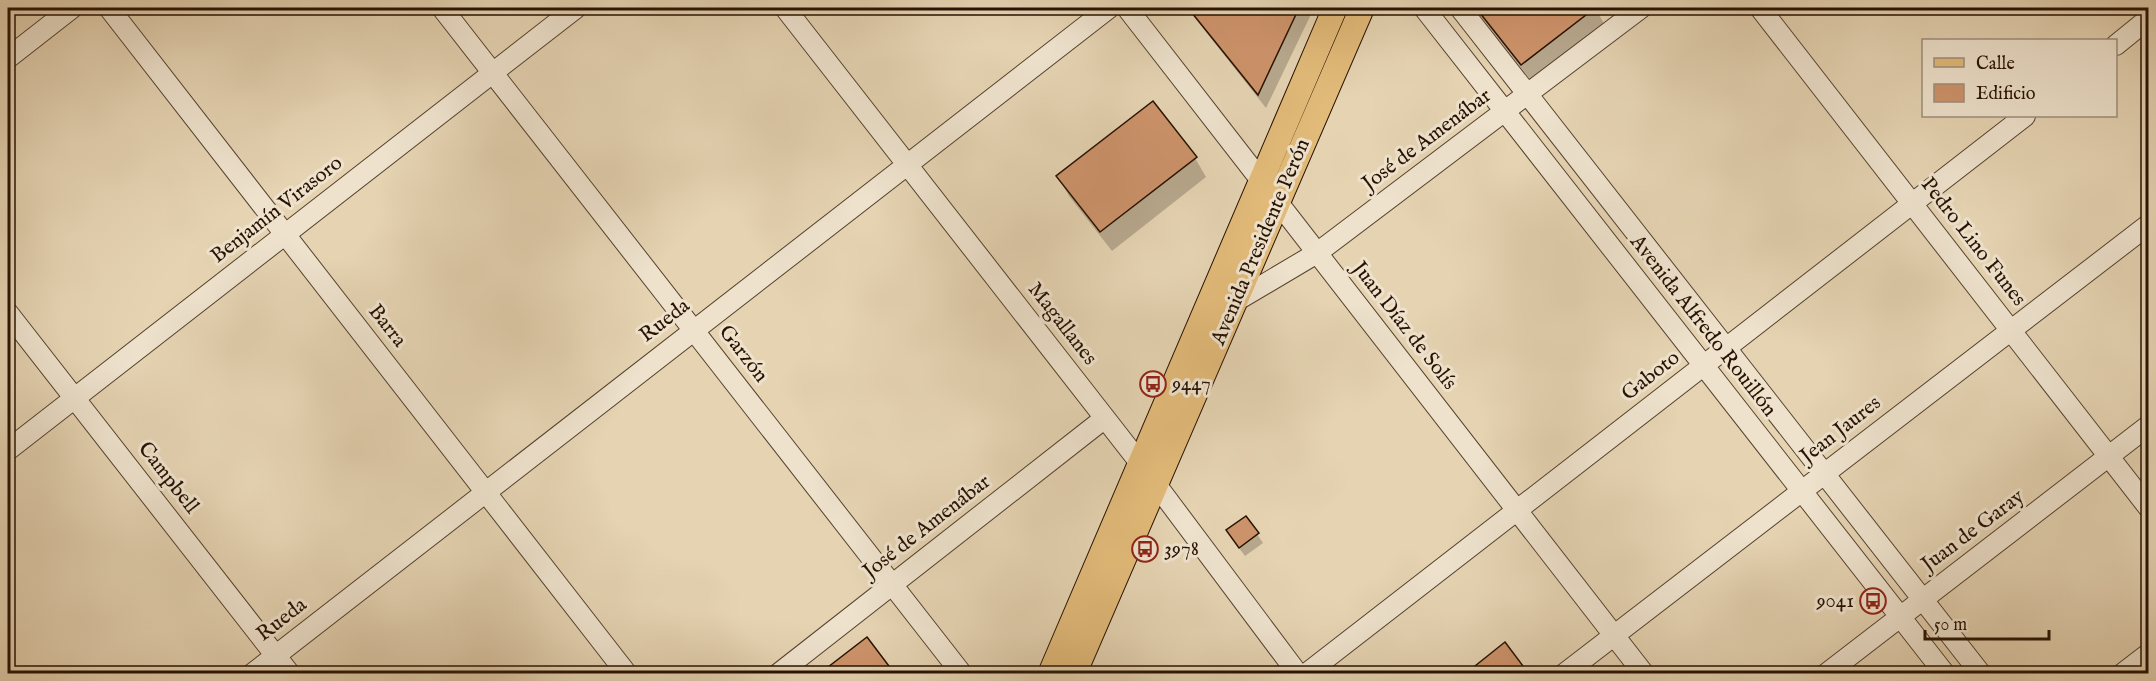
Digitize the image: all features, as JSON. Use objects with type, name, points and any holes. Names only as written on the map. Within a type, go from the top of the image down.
[{"type":"main road","name":"Avenida Presidente Perón","points":[[1050,674],[1335,8]]},
{"type":"main road","name":"Avenida Presidente Perón","points":[[1074,674],[1362,8]]},
{"type":"street","points":[[8,58],[72,8]]},
{"type":"street","name":"Barra","points":[[109,8],[627,674]]},
{"type":"street","name":"Garzón","points":[[442,8],[962,674]]},
{"type":"street","name":"Benjamín Virasoro","points":[[8,450],[576,8]]},
{"type":"street","name":"Magallanes","points":[[785,8],[1157,485],[1298,674]]},
{"type":"street","name":"Rueda","points":[[252,674],[1109,8]]},
{"type":"street","name":"Juan Díaz de Solís","points":[[1127,8],[1644,674]]},
{"type":"street","name":"Avenida Alfredo Rouillón","points":[[1424,8],[1945,674]]},
{"type":"street","name":"Avenida Alfredo Rouillón","points":[[1460,8],[1981,674]]},
{"type":"street","name":"José de Amenábar","points":[[1236,301],[1317,253],[1641,8]]},
{"type":"street","name":"Pedro Lino Funes","points":[[1760,8],[2148,507]]},
{"type":"street","points":[[2117,43],[2148,19]]},
{"type":"street","name":"Gaboto","points":[[1306,674],[2024,117]]},
{"type":"street","name":"Jean Jaures","points":[[1564,674],[2148,225]]},
{"type":"street","name":"Campbell","points":[[8,313],[290,674]]},
{"type":"street","name":"José de Amenábar","points":[[778,674],[1105,418]]},
{"type":"street","name":"Juan de Garay","points":[[1826,674],[2148,426]]},
{"type":"street","points":[[2122,674],[2148,654]]},
{"type":"building","points":[[1188,8],[1299,8],[1258,95]]},
{"type":"building","points":[[1476,8],[1595,8],[1521,65]]},
{"type":"building","points":[[1153,101],[1197,157],[1100,232],[1056,176]]},
{"type":"building","points":[[1246,516],[1259,533],[1239,548],[1226,530]]},
{"type":"building","points":[[867,637],[895,674],[819,674]]},
{"type":"building","points":[[1505,642],[1529,674],[1465,674]]},
{"type":"place","name":"9447","points":[[1153,384]]},
{"type":"place","name":"3978","points":[[1145,549]]},
{"type":"place","name":"9041","points":[[1873,601]]}]
